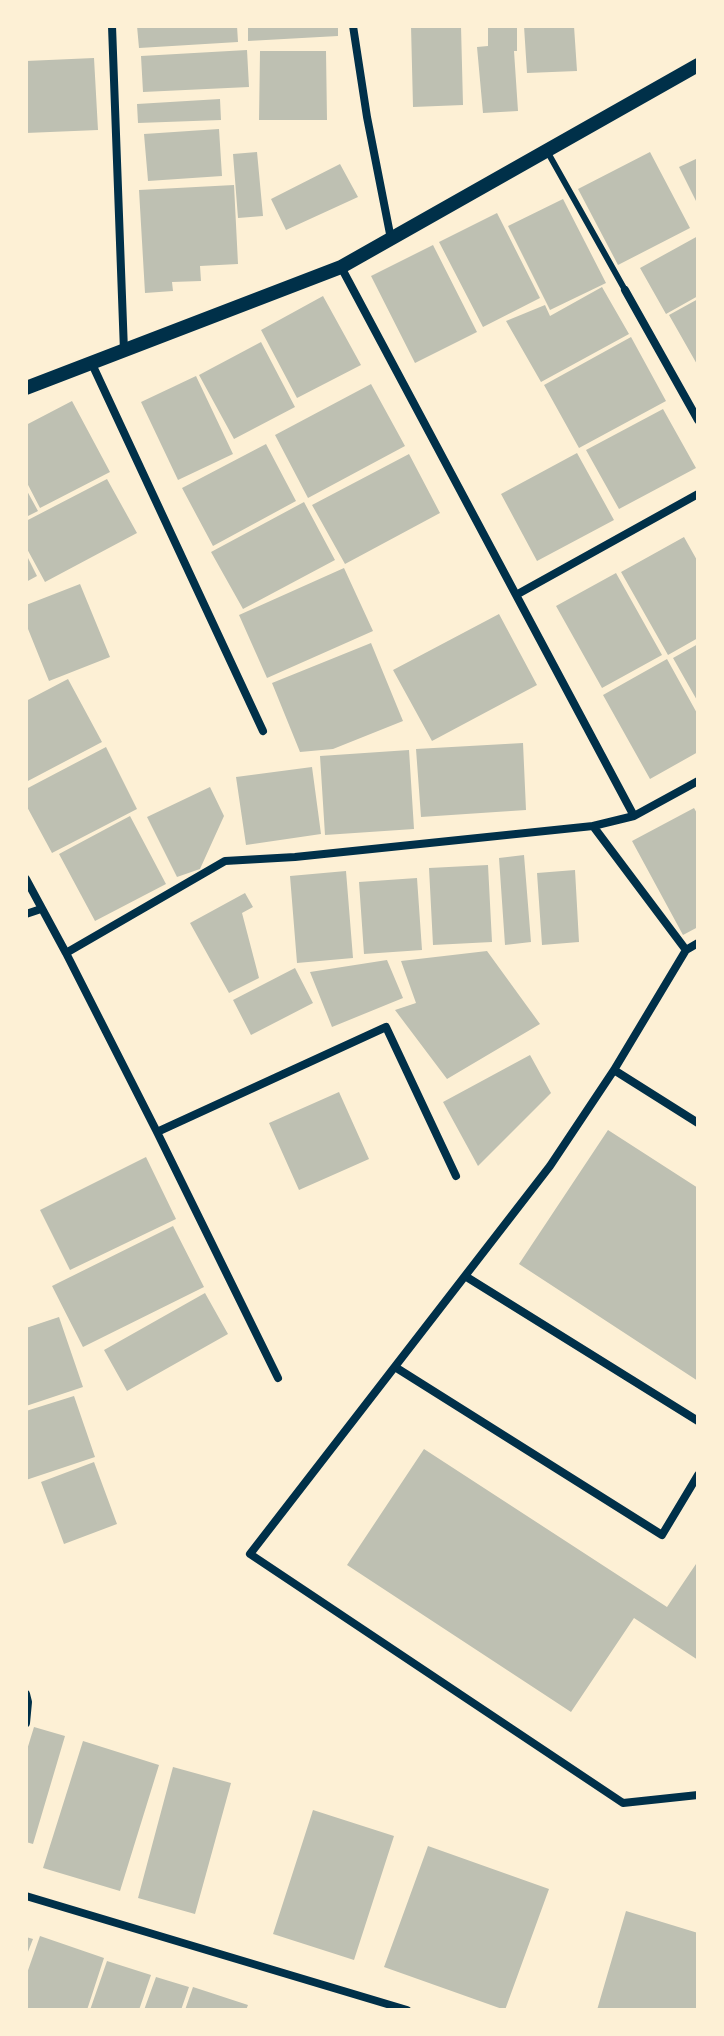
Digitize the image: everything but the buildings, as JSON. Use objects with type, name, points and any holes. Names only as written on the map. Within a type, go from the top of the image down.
[{"type":"street","points":[[112,26],[124,351]]},
{"type":"street","points":[[353,26],[391,239]]},
{"type":"street","points":[[26,388],[341,267],[698,65]]},
{"type":"street","points":[[341,267],[634,816]]},
{"type":"street","points":[[625,290],[698,420]]},
{"type":"street","points":[[92,364],[263,731]]},
{"type":"street","points":[[516,595],[698,494]]},
{"type":"street","points":[[66,953],[225,861],[295,857],[593,826],[634,816],[698,781]]},
{"type":"street","points":[[593,826],[686,950]]},
{"type":"street","points":[[26,879],[157,1132],[278,1378]]},
{"type":"street","points":[[26,914],[41,909]]},
{"type":"street","points":[[698,943],[686,950],[614,1070],[550,1166],[250,1554],[623,1803],[698,1795]]},
{"type":"street","points":[[157,1132],[386,1027],[456,1176]]},
{"type":"street","points":[[614,1070],[698,1123]]},
{"type":"street","points":[[465,1276],[698,1421]]},
{"type":"street","points":[[395,1367],[662,1535],[698,1475]]},
{"type":"street","points":[[26,1694],[26,1723]]},
{"type":"street","points":[[26,1896],[407,2010]]},
{"type":"lane","points":[[547,151],[625,290]]}]
